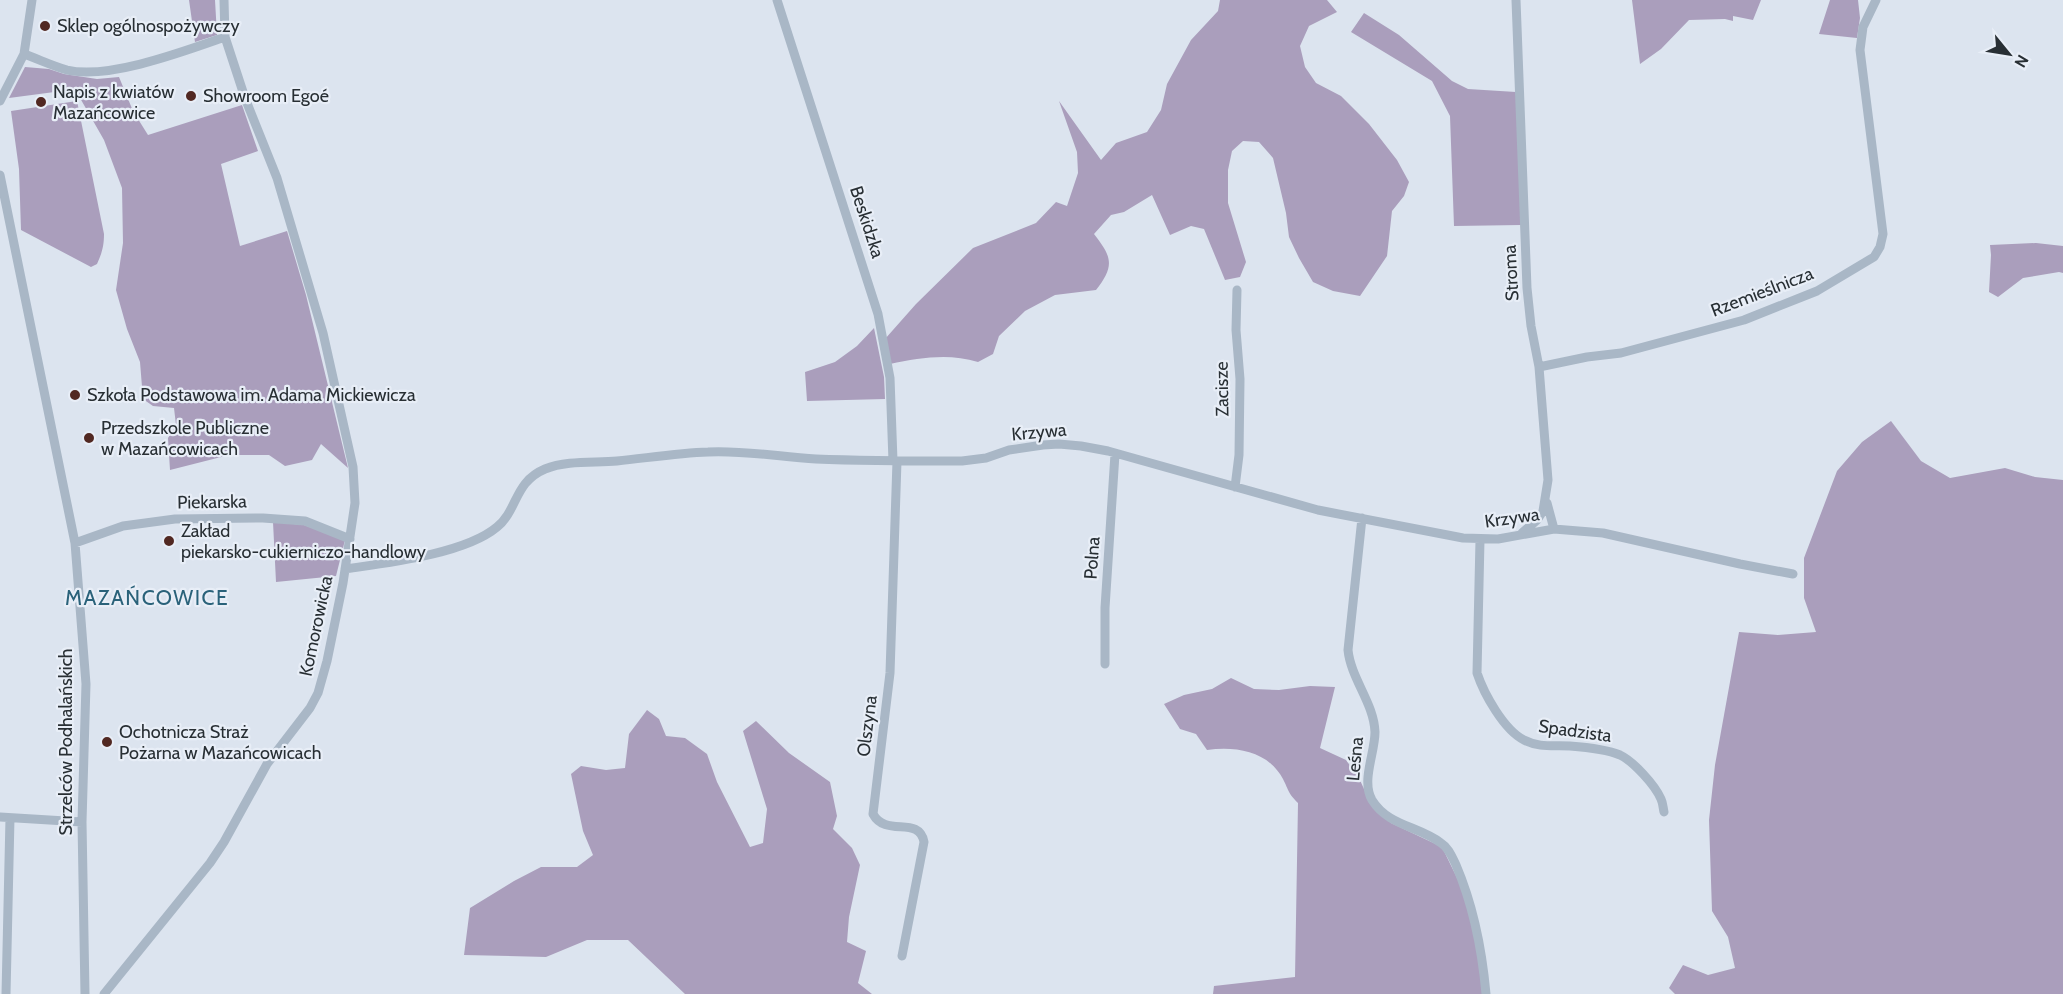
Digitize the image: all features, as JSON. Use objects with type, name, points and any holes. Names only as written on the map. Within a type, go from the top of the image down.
[{"type":"street","points":[[0,98],[24,54],[32,0]]},
{"type":"street","name":"Komorowicka","points":[[105,994],[210,863],[267,764],[310,708],[318,693],[327,661],[345,569],[355,503],[353,467],[323,333],[277,178],[245,98],[225,37],[224,0]]},
{"type":"street","name":"Beskidzka","points":[[777,0],[878,314],[890,378],[895,461]]},
{"type":"street","name":"Stroma","points":[[1516,0],[1527,288],[1539,367],[1548,480],[1543,511],[1522,534]]},
{"type":"street","name":"Rzemieślnicza","points":[[1539,367],[1587,357],[1622,353],[1744,320],[1817,291],[1874,256],[1880,247],[1883,234],[1860,50],[1863,27],[1876,0]]},
{"type":"street","points":[[24,54],[68,70],[97,73],[171,56],[225,37]]},
{"type":"street","name":"Strzelców Podhalańskich","points":[[0,175],[75,543],[86,684],[82,822],[86,994]]},
{"type":"street","name":"Zacisze","points":[[1236,487],[1239,456],[1240,379],[1236,330],[1237,290]]},
{"type":"street","name":"Krzywa","points":[[345,569],[394,562],[443,551],[484,536],[499,526],[511,510],[517,495],[529,480],[544,470],[566,464],[707,452],[895,461],[962,461],[986,458],[1009,450],[1059,444],[1081,446],[1115,454],[1318,510],[1479,540],[1554,529],[1603,533],[1793,574]]},
{"type":"street","name":"Polna","points":[[1105,664],[1105,608],[1115,454]]},
{"type":"street","name":"Olszyna","points":[[895,461],[890,673],[873,814],[883,825],[912,828],[919,830],[923,836],[924,842],[902,956]]},
{"type":"street","points":[[1546,501],[1554,529]]},
{"type":"street","name":"Piekarska","points":[[75,543],[123,526],[175,519],[263,518],[305,521],[350,539]]},
{"type":"street","name":"Leśna","points":[[1362,518],[1348,650],[1349,662],[1374,723],[1375,734],[1368,790],[1371,799],[1380,811],[1435,839],[1449,849],[1466,888],[1473,913],[1482,951],[1486,994]]},
{"type":"street","name":"Spadzista","points":[[1479,540],[1477,673],[1482,689],[1510,729],[1523,740],[1541,746],[1571,746],[1618,754],[1629,760],[1661,798],[1664,813]]},
{"type":"street","points":[[6,994],[5,818],[82,822]]},
{"type":"shaded area","points":[[189,0],[215,0],[217,35],[195,42]]},
{"type":"shaded area","points":[[1220,0],[1327,0],[1337,12],[1309,26],[1300,46],[1305,67],[1316,83],[1341,96],[1369,124],[1397,160],[1409,182],[1404,196],[1392,211],[1387,256],[1360,296],[1333,291],[1313,282],[1289,237],[1286,213],[1273,158],[1259,142],[1243,141],[1232,151],[1228,170],[1228,203],[1246,262],[1240,277],[1225,280],[1204,229],[1191,226],[1170,235],[1152,195],[1124,212],[1111,215],[1094,234],[1105,249],[1109,262],[1106,274],[1096,290],[1055,295],[1025,311],[999,336],[993,354],[978,362],[945,357],[890,364],[885,339],[916,304],[973,248],[1036,223],[1056,202],[1067,206],[1078,173],[1077,152],[1059,101],[1101,160],[1116,143],[1147,132],[1161,110],[1167,84],[1191,40],[1218,11]]},
{"type":"shaded area","points":[[1632,0],[1761,0],[1753,20],[1733,16],[1733,21],[1725,19],[1689,20],[1661,49],[1640,64]]},
{"type":"shaded area","points":[[1830,0],[1858,0],[1860,18],[1857,38],[1819,34]]},
{"type":"shaded area","points":[[1364,13],[1399,35],[1452,81],[1468,89],[1516,92],[1521,225],[1454,226],[1450,116],[1432,81],[1351,32]]},
{"type":"shaded area","points":[[25,67],[49,69],[64,74],[97,79],[119,77],[133,111],[148,135],[242,105],[258,151],[221,164],[240,246],[287,231],[306,295],[348,468],[321,444],[312,460],[285,466],[269,455],[229,455],[170,470],[168,438],[176,425],[174,408],[153,406],[143,399],[140,362],[127,329],[116,290],[123,243],[122,188],[104,140],[80,98],[62,99],[62,91],[9,98]]},
{"type":"shaded area","points":[[77,101],[104,234],[97,264],[91,267],[21,230],[19,169],[11,111]]},
{"type":"shaded area","points":[[2036,243],[2063,246],[2063,273],[2023,278],[1998,297],[1989,292],[1990,245]]},
{"type":"shaded area","points":[[874,328],[884,377],[885,399],[807,401],[805,372],[835,362],[857,346]]},
{"type":"shaded area","points":[[1891,421],[1921,461],[1950,478],[2005,468],[2035,477],[2063,480],[2063,994],[1675,994],[1669,988],[1683,965],[1708,975],[1735,968],[1728,937],[1712,911],[1709,820],[1715,765],[1739,632],[1778,635],[1816,632],[1804,598],[1804,558],[1837,471],[1862,442]]},
{"type":"shaded area","points":[[273,522],[304,525],[345,540],[336,576],[276,582]]},
{"type":"shaded area","points":[[1231,678],[1254,689],[1335,687],[1320,748],[1346,760],[1359,778],[1369,800],[1391,823],[1442,847],[1459,882],[1477,938],[1483,994],[1213,994],[1214,986],[1295,977],[1298,803],[1290,794],[1277,770],[1269,762],[1260,756],[1240,750],[1207,750],[1196,734],[1180,729],[1164,704],[1184,695],[1212,689]]},
{"type":"shaded area","points":[[647,710],[659,719],[666,736],[685,738],[707,754],[717,782],[750,847],[763,843],[767,809],[743,731],[756,721],[789,753],[830,782],[837,816],[833,829],[852,848],[860,865],[849,917],[847,942],[866,951],[858,983],[872,994],[685,994],[628,940],[587,940],[546,957],[464,955],[470,908],[541,867],[577,867],[593,855],[583,831],[571,774],[581,766],[606,770],[625,768],[629,734]]},
{"type":"place","name":"Sklep ogólnospożywczy","points":[[45,26]]},
{"type":"place","name":"Showroom Egoé","points":[[191,96]]},
{"type":"place","name":"Napis z kwiatów Mazańcowice","points":[[41,102]]},
{"type":"place","name":"Szkoła Podstawowa im. Adama Mickiewicza","points":[[75,395]]},
{"type":"place","name":"Przedszkole Publiczne w Mazańcowicach","points":[[89,438]]},
{"type":"place","name":"Zakład piekarsko-cukierniczo-handlowy","points":[[169,541]]},
{"type":"place","name":"Ochotnicza Straż Pożarna w Mazańcowicach","points":[[107,742]]},
{"type":"district","name":"MAZAŃCOWICE","points":[[147,597]]}]
